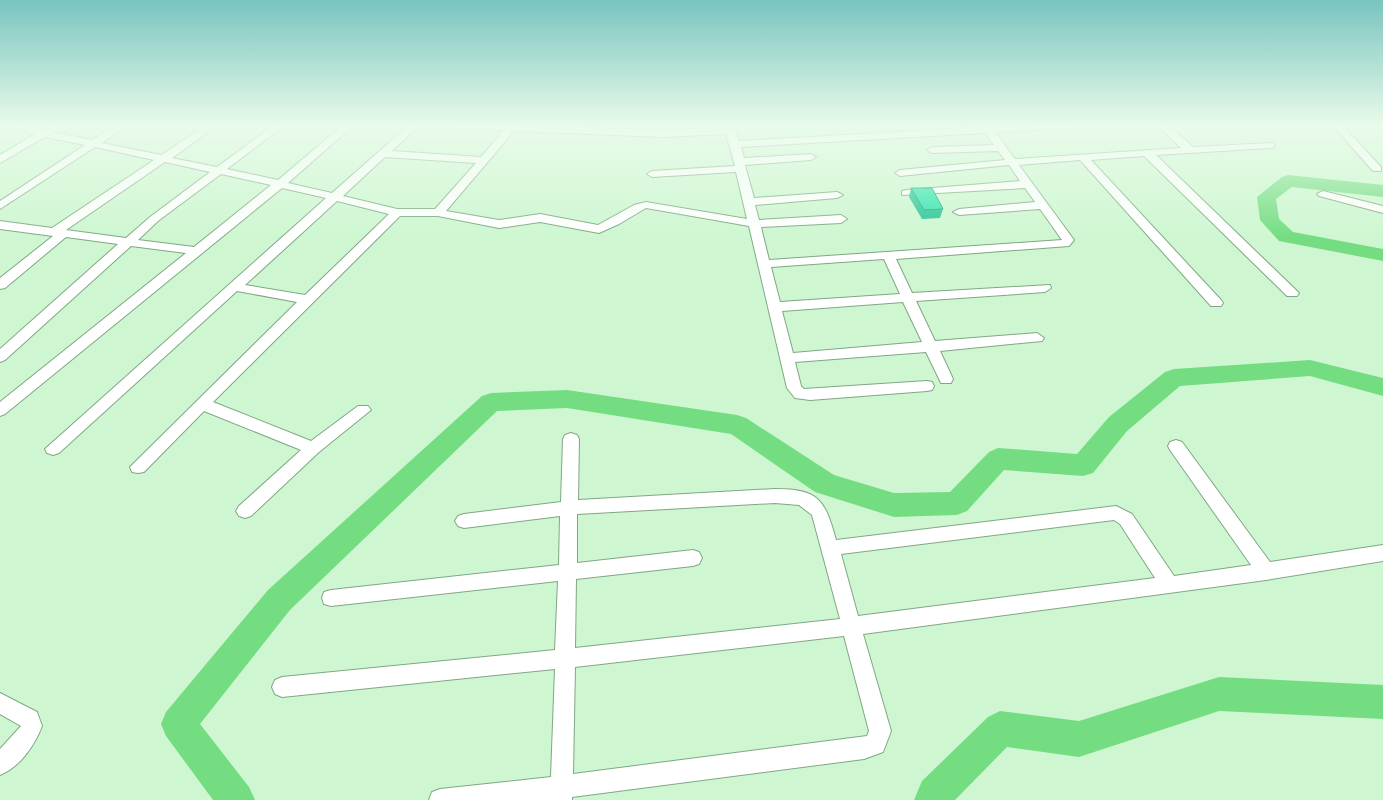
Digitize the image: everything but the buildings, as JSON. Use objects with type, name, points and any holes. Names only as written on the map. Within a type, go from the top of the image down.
[{"type":"street","points":[[0,206],[65,162]]},
{"type":"street","points":[[0,285],[60,232],[159,162]]},
{"type":"street","points":[[173,162],[280,184],[397,212],[438,213],[499,224],[540,218],[599,228],[615,222],[638,207],[646,205],[755,224],[841,219]]},
{"type":"street","points":[[0,357],[129,241],[231,162]]},
{"type":"street","points":[[0,410],[305,162]]},
{"type":"street","points":[[53,449],[373,162]]},
{"type":"street","points":[[438,213],[482,162]]},
{"type":"street","points":[[652,174],[764,162]]},
{"type":"street","points":[[900,173],[1009,162]]},
{"type":"street","points":[[765,264],[1067,242],[1066,235],[1012,162]]},
{"type":"street","points":[[1088,162],[1216,303]]},
{"type":"street","points":[[1157,162],[1292,293]]},
{"type":"street","points":[[1371,162],[1377,169]]},
{"type":"street","points":[[740,165],[794,388],[800,394],[810,395],[927,386]]},
{"type":"street","points":[[906,193],[1028,184]]},
{"type":"street","points":[[1323,194],[1383,210]]},
{"type":"street","points":[[749,202],[837,195]]},
{"type":"street","points":[[959,212],[1044,205]]},
{"type":"street","points":[[138,467],[397,212]]},
{"type":"street","points":[[0,225],[197,251]]},
{"type":"street","points":[[888,255],[946,379]]},
{"type":"street","points":[[235,287],[307,300]]},
{"type":"street","points":[[775,307],[1045,288]]},
{"type":"street","points":[[788,358],[1037,338]]},
{"type":"street","points":[[202,404],[313,448]]},
{"type":"street","points":[[245,511],[313,448],[363,410]]},
{"type":"street","points":[[561,794],[570,439]]},
{"type":"street","points":[[1176,446],[1266,572]]},
{"type":"street","points":[[440,800],[561,794],[864,748],[875,744],[880,731],[820,512],[813,502],[804,498],[775,496],[568,508],[464,521]]},
{"type":"street","points":[[830,548],[1113,513],[1119,514],[1126,519],[1170,585]]},
{"type":"street","points":[[282,687],[564,658],[1067,600],[1266,572],[1383,553]]},
{"type":"street","points":[[331,598],[693,558]]},
{"type":"street","points":[[0,703],[30,719],[32,726],[26,738],[0,764]]},
{"type":"waterway","points":[[1383,191],[1288,181],[1266,197],[1270,220],[1286,237],[1383,255]]},
{"type":"waterway","points":[[236,800],[178,724],[279,600],[491,402],[567,399],[737,425],[825,484],[894,505],[957,503],[998,459],[1083,465],[1118,424],[1174,378],[1310,368],[1383,387]]},
{"type":"waterway","points":[[933,800],[935,794],[1000,729],[1079,739],[1219,694],[1383,702]]}]
